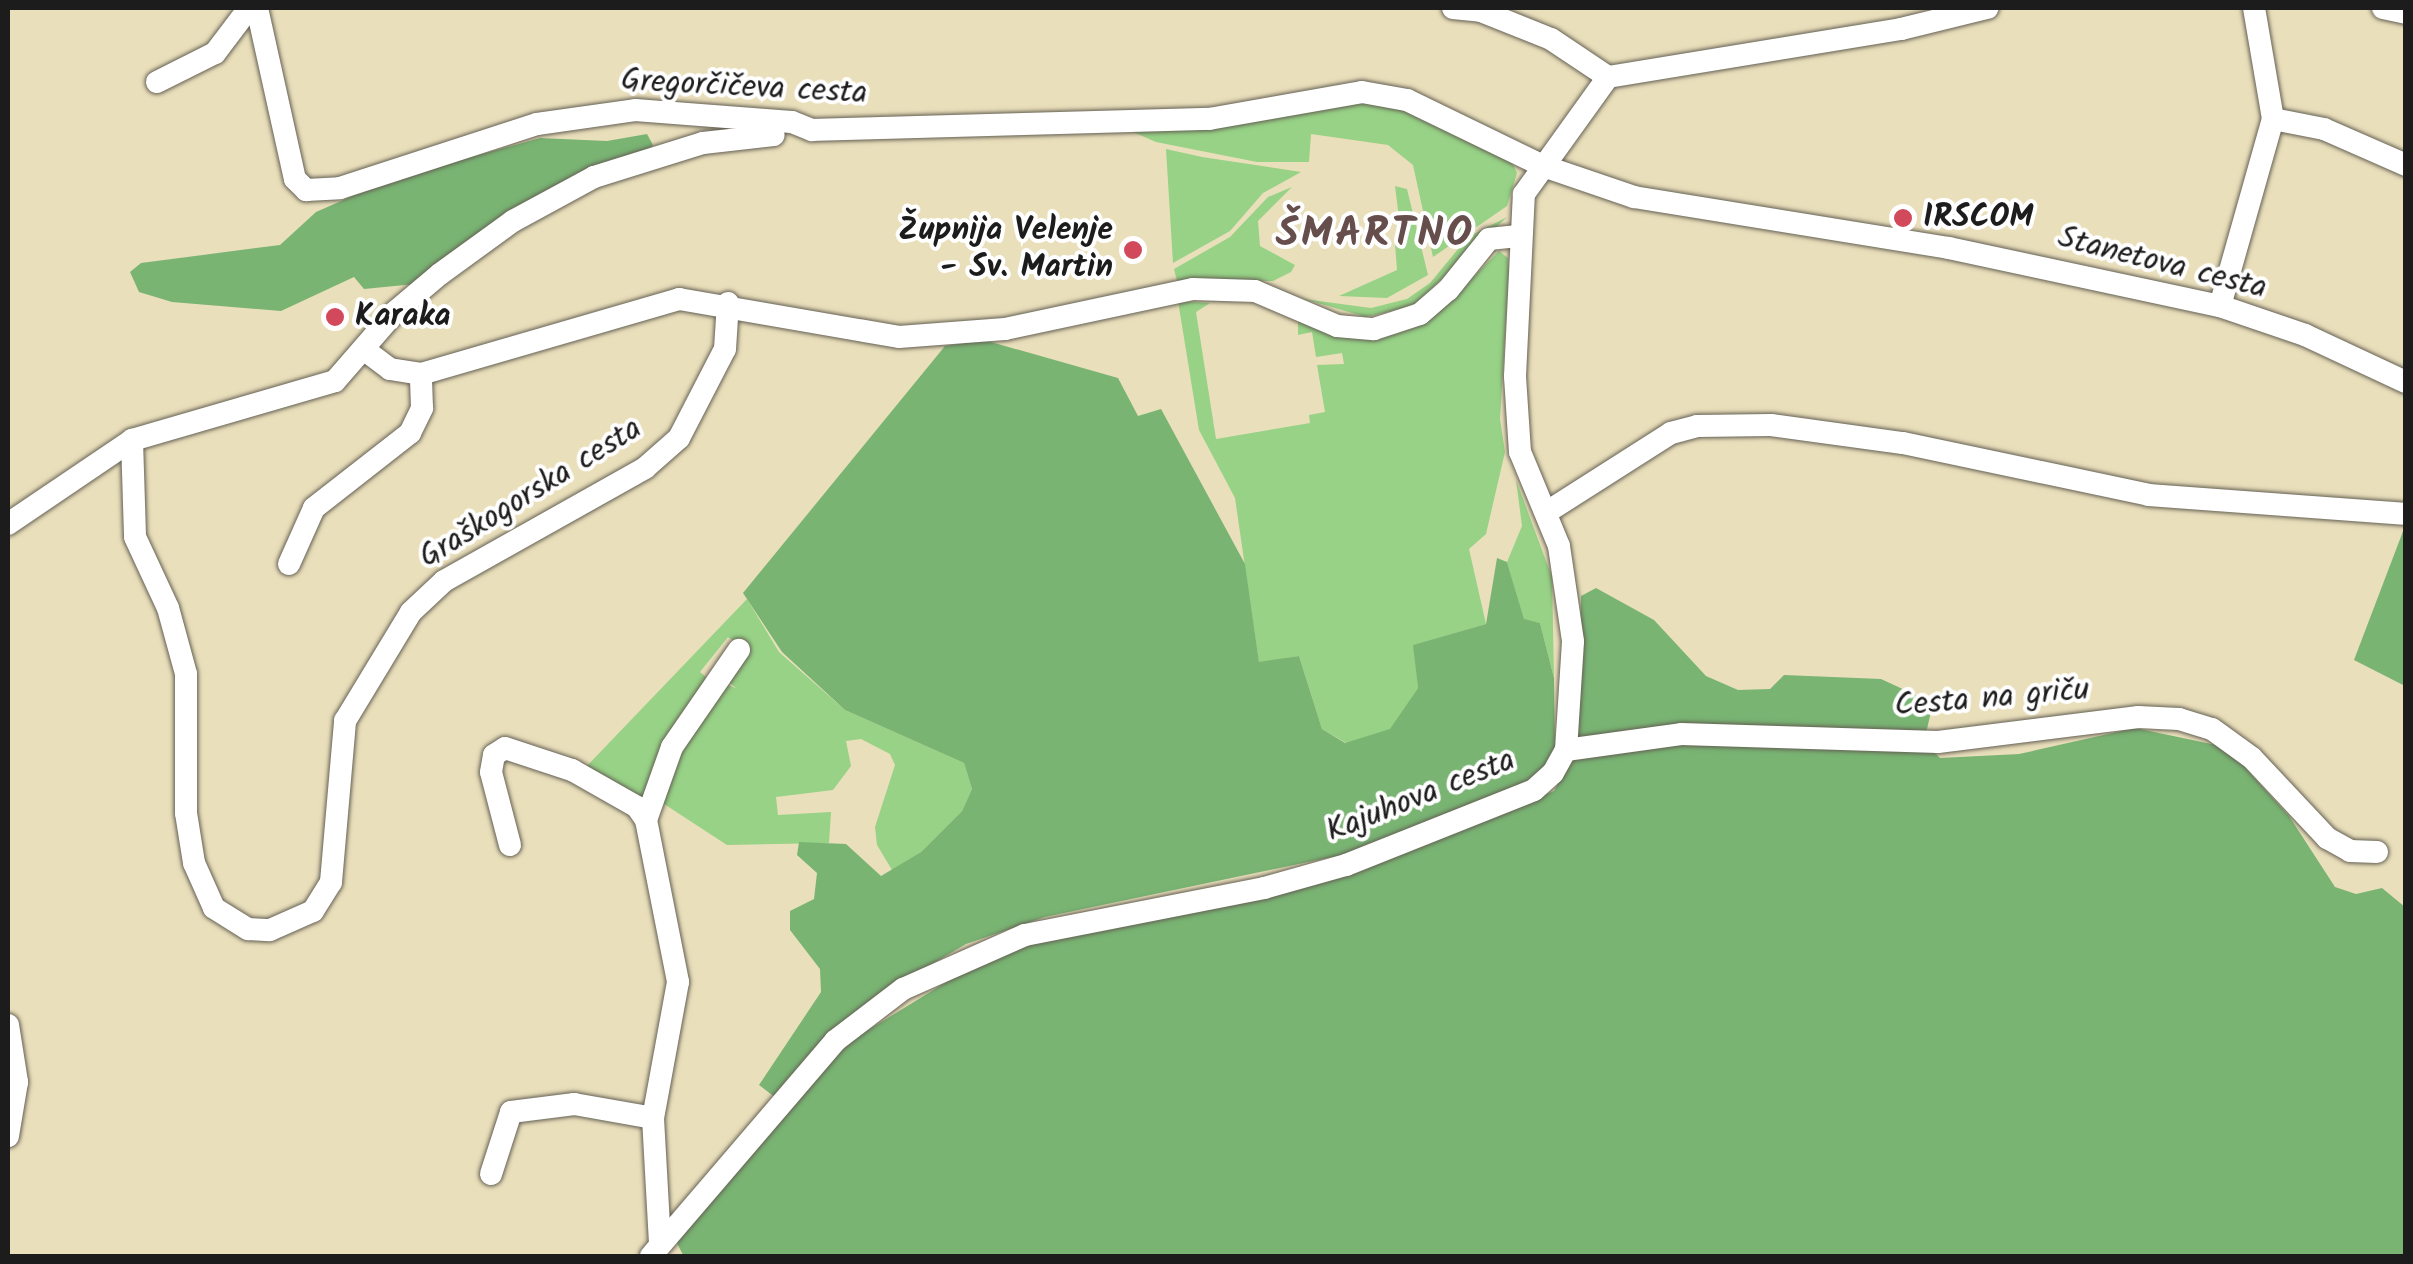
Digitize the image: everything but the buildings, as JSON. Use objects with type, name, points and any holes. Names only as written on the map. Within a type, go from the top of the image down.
[{"type":"street","points":[[156,82],[215,53],[249,8]]},
{"type":"street","name":"Gregorčičeva cesta","points":[[258,8],[294,178],[306,190],[340,188],[537,124],[635,110],[792,122],[812,130],[1210,119],[1362,92],[1407,100],[1543,166]]},
{"type":"street","points":[[1452,8],[1481,11],[1550,40],[1608,77]]},
{"type":"street","points":[[1566,750],[1570,600],[1547,512],[1520,452],[1516,420],[1518,236],[1524,194],[1608,77],[1902,18],[1987,8]]},
{"type":"street","points":[[2220,306],[2273,119],[2254,8]]},
{"type":"street","points":[[2383,8],[2406,14]]},
{"type":"street","points":[[2273,119],[2324,129],[2406,165]]},
{"type":"street","points":[[8,524],[132,440],[202,414],[317,391],[366,350],[394,312],[440,274],[512,221],[594,177],[702,143],[812,130]]},
{"type":"street","name":"Stanetova cesta","points":[[1543,166],[1634,197],[1949,248],[2220,306],[2406,382]]},
{"type":"street","points":[[366,350],[390,369],[421,374],[651,304],[728,303],[915,336],[1005,329],[1193,289],[1254,291],[1336,326],[1374,329],[1420,314],[1448,290],[1489,239],[1518,236]]},
{"type":"street","name":"Graškogorska cesta","points":[[132,440],[135,537],[168,608],[186,674],[186,812],[194,863],[214,908],[248,928],[270,930],[313,911],[332,882],[345,721],[401,625],[444,581],[646,468],[679,438],[725,349],[728,303]]},
{"type":"street","points":[[289,564],[314,508],[410,433],[422,408],[421,374]]},
{"type":"street","points":[[1547,512],[1672,433],[1697,426],[1772,425],[1903,442],[2180,500],[2406,514]]},
{"type":"street","points":[[646,820],[672,747],[739,650]]},
{"type":"street","name":"Cesta na griču","points":[[1566,750],[1682,734],[1938,742],[2138,717],[2179,719],[2212,728],[2252,758],[2327,838],[2350,851],[2377,852]]},
{"type":"street","points":[[510,845],[491,772],[494,756],[504,748],[572,770],[637,807],[646,820],[678,982],[652,1118],[655,1250]]},
{"type":"street","name":"Kajuhova cesta","points":[[655,1250],[835,1042],[903,989],[1025,935],[1264,888],[1346,865],[1534,790],[1566,750]]},
{"type":"street","points":[[8,1025],[18,1082],[8,1136]]},
{"type":"street","points":[[491,1174],[512,1112],[574,1104],[652,1118]]},
{"type":"green space","points":[[1314,102],[1398,104],[1510,158],[1517,173],[1507,206],[1433,257],[1413,165],[1388,145],[1311,134],[1309,162],[1257,162],[1156,142],[1110,122]]},
{"type":"green space","points":[[647,134],[653,145],[647,153],[415,284],[364,289],[354,277],[281,311],[172,302],[139,292],[130,272],[141,263],[280,245],[316,212],[389,180],[540,138],[607,141]]},
{"type":"green space","points":[[1166,149],[1301,172],[1263,193],[1230,231],[1173,263]]},
{"type":"green space","points":[[1395,186],[1407,189],[1428,275],[1387,298],[1339,296],[1397,270],[1395,244],[1402,242]]},
{"type":"green space","points":[[1292,187],[1258,221],[1260,246],[1295,265],[1291,272],[1273,281],[1177,281],[1174,269],[1230,237],[1268,197]]},
{"type":"green space","points":[[1507,217],[1413,306],[1366,317],[1304,299],[1371,308],[1407,299],[1430,283],[1468,237]]},
{"type":"green space","points":[[1499,251],[1508,258],[1509,272],[1500,419],[1505,452],[1486,534],[1469,549],[1486,624],[1414,645],[1418,688],[1390,730],[1346,743],[1322,729],[1299,656],[1259,663],[1235,498],[1199,430],[1178,301],[1210,303],[1196,312],[1216,439],[1310,423],[1309,415],[1325,412],[1317,365],[1344,364],[1342,353],[1316,357],[1312,332],[1298,335],[1298,321],[1374,338],[1396,334],[1433,318]]},
{"type":"green space","points":[[984,340],[1118,378],[1138,416],[1161,409],[1245,564],[1259,662],[1299,656],[1322,729],[1345,743],[1390,729],[1418,688],[1413,645],[1486,624],[1497,558],[1507,562],[1524,619],[1540,623],[1554,678],[1555,746],[1546,770],[1529,786],[1342,855],[1045,917],[966,944],[898,984],[776,1098],[759,1085],[821,992],[820,969],[790,930],[790,911],[814,899],[817,873],[797,855],[799,842],[846,844],[881,876],[921,852],[962,811],[972,789],[964,763],[845,710],[782,652],[743,593],[945,346]]},
{"type":"green space","points":[[1516,480],[1552,577],[1554,678],[1540,623],[1524,620],[1507,562],[1522,526]]},
{"type":"green space","points":[[2406,526],[2405,686],[2354,660]]},
{"type":"green space","points":[[1596,588],[1654,620],[1706,676],[1738,690],[1770,689],[1784,675],[1881,679],[1933,703],[1924,742],[1940,758],[2019,754],[2135,728],[2216,745],[2241,763],[2289,816],[2335,887],[2356,894],[2382,888],[2405,907],[2405,1256],[683,1255],[675,1239],[839,1048],[953,978],[1044,937],[1443,837],[1554,791],[1578,748],[1581,596]]},
{"type":"green space","points":[[747,599],[779,652],[845,710],[964,763],[972,789],[962,811],[921,852],[892,870],[877,845],[875,827],[895,765],[890,754],[861,739],[846,741],[851,766],[833,790],[776,797],[778,815],[831,812],[829,843],[727,845],[661,802],[687,735],[722,683],[736,688],[725,679],[747,651],[728,637],[700,672],[711,681],[647,801],[585,768]]},
{"type":"place","name":"IRSCOM","points":[[1903,218]]},
{"type":"place","name":"Župnija Velenje - Sv. Martin","points":[[1133,250]]},
{"type":"place","name":"Karaka","points":[[335,317]]},
{"type":"district","name":"ŠMARTNO","points":[[1375,235]]}]
